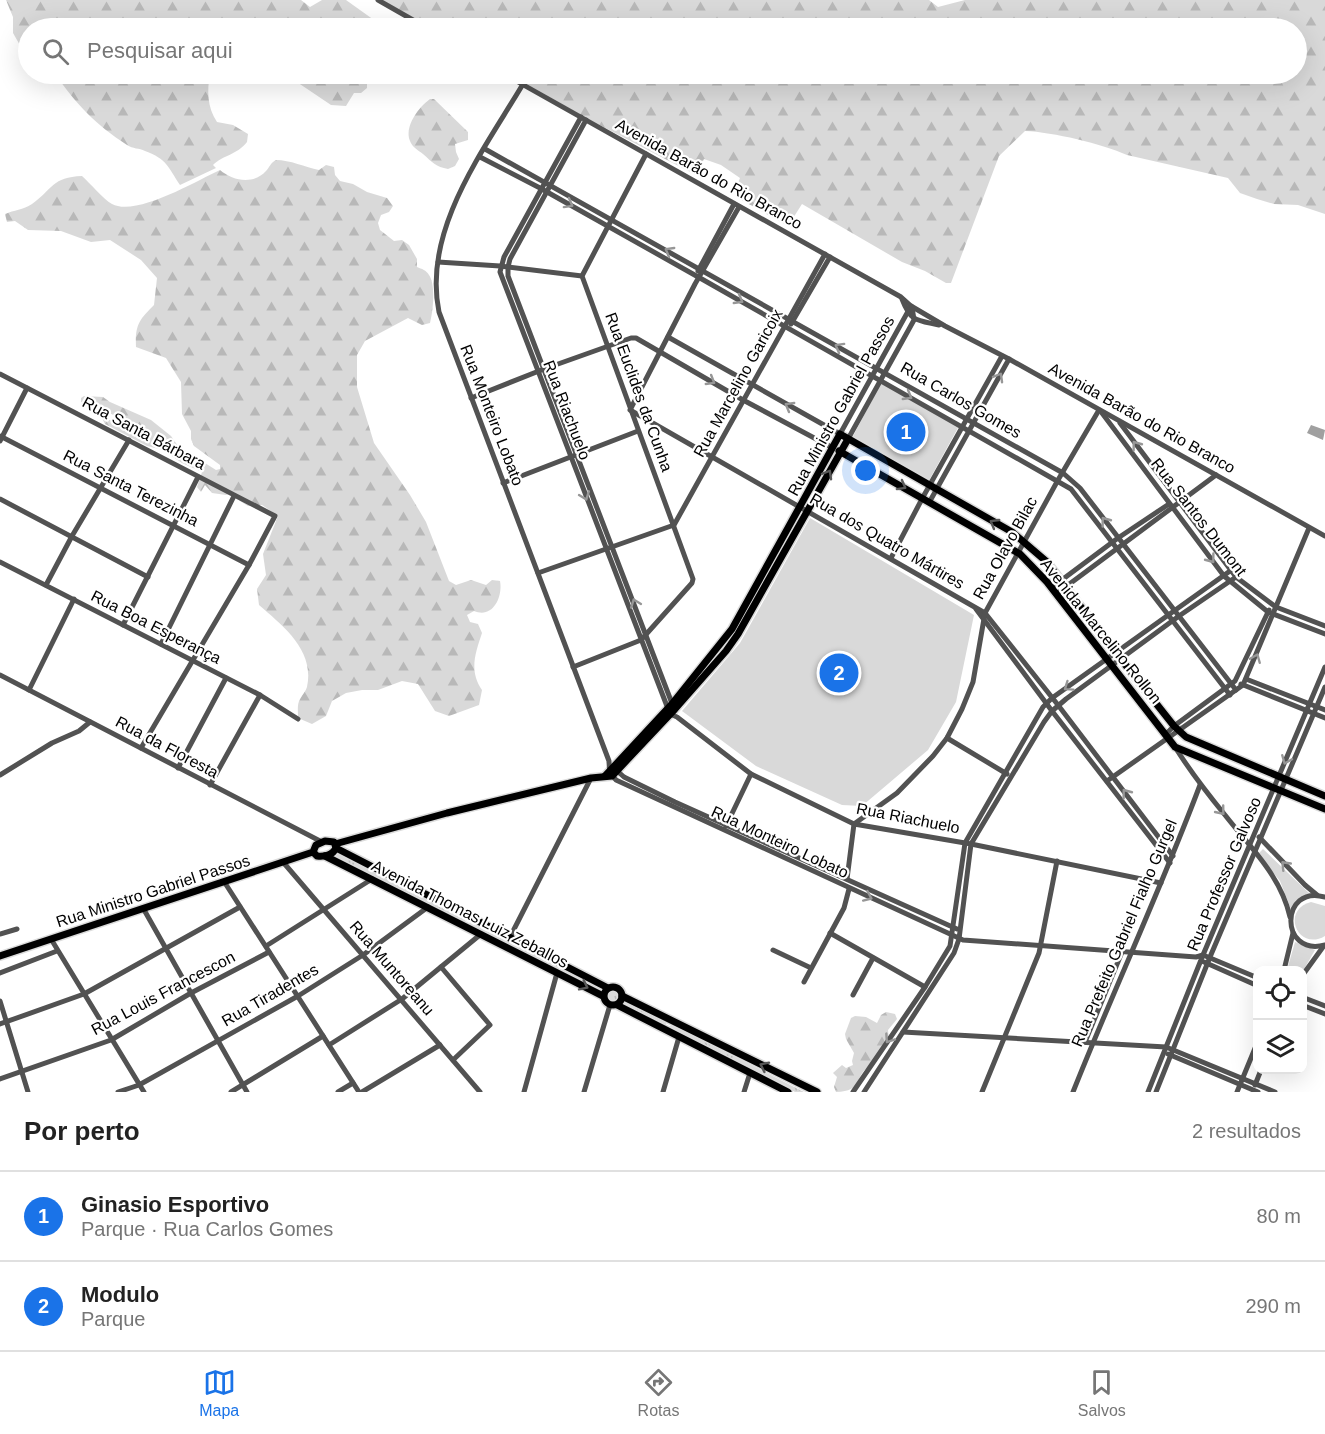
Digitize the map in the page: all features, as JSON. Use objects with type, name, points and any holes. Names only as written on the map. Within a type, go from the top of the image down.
[{"type":"main road","name":"Avenida Marcelino Rollon","points":[[840,434],[1012,532],[1047,562],[1118,656],[1176,728],[1186,737],[1324,796]]},
{"type":"main road","name":"Rua Ministro Gabriel Passos","points":[[804,509],[840,434]]},
{"type":"main road","name":"Rua Ministro Gabriel Passos","points":[[611,770],[672,710],[726,651],[738,634],[789,535],[848,439]]},
{"type":"main road","name":"Avenida Marcelino Rollon","points":[[833,448],[1018,552],[1053,591],[1175,747]]},
{"type":"main road","points":[[972,525],[978,513]]},
{"type":"main road","points":[[1175,747],[1322,808],[1324,796]]},
{"type":"main road","points":[[1211,762],[1215,750]]},
{"type":"main road","points":[[313,852],[317,856],[325,855],[333,852],[336,846],[447,813],[591,778],[611,770]]},
{"type":"main road","points":[[322,842],[330,840],[336,846]]},
{"type":"main road","name":"Rua Ministro Gabriel Passos","points":[[0,956],[313,852],[316,845],[322,842]]},
{"type":"main road","name":"Avenida Thomas Luiz Zeballos","points":[[336,846],[509,939],[608,988]]},
{"type":"main road","name":"Avenida Thomas Luiz Zeballos","points":[[325,855],[603,996]]},
{"type":"main road","points":[[465,926],[470,918]]},
{"type":"main road","points":[[788,1092],[665,1029],[605,1002],[603,996],[608,988],[617,988],[622,996],[817,1092]]},
{"type":"main road","points":[[613,1005],[622,996]]},
{"type":"main road","points":[[665,1029],[670,1020]]},
{"type":"street","points":[[378,0],[410,18]]},
{"type":"street","name":"Avenida Barão do Rio Branco","points":[[523,84],[901,297],[911,306],[945,326],[1009,359],[1325,536]]},
{"type":"street","name":"Rua Monteiro Lobato","points":[[523,84],[448,216],[438,262],[436,298],[439,312],[611,770],[626,785],[847,879],[957,929]]},
{"type":"street","points":[[500,266],[584,118]]},
{"type":"street","name":"Rua Carlos Gomes","points":[[485,149],[1063,473],[1080,488],[1124,545],[1230,695]]},
{"type":"street","points":[[438,262],[500,266],[582,276],[645,154]]},
{"type":"street","name":"Rua Carlos Gomes","points":[[480,157],[609,226],[1071,489],[1174,615],[1235,680],[1236,690]]},
{"type":"street","points":[[508,267],[543,190]]},
{"type":"street","points":[[630,410],[736,205]]},
{"type":"street","name":"Rua Marcelino Garicoix","points":[[674,525],[827,255]]},
{"type":"street","name":"Rua Riachuelo","points":[[500,266],[500,272],[613,546],[672,710]]},
{"type":"street","name":"Rua Riachuelo","points":[[508,267],[508,276],[570,456],[641,640],[672,710],[751,774],[854,824],[1057,861],[1161,883]]},
{"type":"street","name":"Rua Euclides da Cunha","points":[[582,276],[693,579],[692,583],[646,633]]},
{"type":"street","name":"Avenida Barão do Rio Branco","points":[[901,297],[908,315],[914,320],[945,326]]},
{"type":"street","name":"Rua Ministro Gabriel Passos","points":[[840,434],[911,306]]},
{"type":"street","name":"Rua Ministro Gabriel Passos","points":[[848,439],[914,320],[911,306]]},
{"type":"street","name":"Avenida Marcelino Rollon","points":[[668,337],[840,434]]},
{"type":"street","name":"Avenida Marcelino Rollon","points":[[471,398],[541,370],[636,338],[743,400],[833,448]]},
{"type":"street","points":[[891,558],[966,429],[1002,356]]},
{"type":"street","points":[[970,421],[1009,359]]},
{"type":"street","name":"Rua Santa Bárbara","points":[[0,374],[275,516],[249,565]]},
{"type":"street","points":[[1,438],[27,388]]},
{"type":"street","name":"Rua dos Quatro Mártires","points":[[630,410],[975,607],[1027,666],[1173,856]]},
{"type":"street","name":"Rua Olavo Bilac","points":[[854,824],[897,793],[947,738],[973,682],[984,616],[1058,480],[1100,411]]},
{"type":"street","name":"Rua Santos Dumont","points":[[1100,411],[1224,576],[1271,613],[1325,634]]},
{"type":"street","name":"Rua Santos Dumont","points":[[1118,421],[1236,577],[1275,604],[1325,626]]},
{"type":"street","points":[[503,483],[638,431]]},
{"type":"street","name":"Rua Santa Terezinha","points":[[1,438],[249,565]]},
{"type":"street","points":[[46,585],[129,440]]},
{"type":"street","points":[[1053,591],[1124,545],[1178,501],[1216,475]]},
{"type":"street","points":[[123,625],[198,477]]},
{"type":"street","points":[[160,644],[234,496]]},
{"type":"street","points":[[0,499],[148,577]]},
{"type":"street","points":[[1064,583],[1118,538],[1171,507]]},
{"type":"street","points":[[538,573],[674,525]]},
{"type":"street","points":[[1176,728],[1206,712],[1243,685],[1247,679],[1271,613],[1309,528]]},
{"type":"street","name":"Rua Boa Esperança","points":[[0,561],[194,660],[260,695],[298,719]]},
{"type":"street","points":[[141,748],[249,565]]},
{"type":"street","points":[[864,1092],[954,954],[959,939],[957,929],[968,844],[1046,703],[1151,636],[1230,571]]},
{"type":"street","points":[[1118,656],[1148,630],[1236,577]]},
{"type":"street","points":[[29,690],[74,599]]},
{"type":"street","points":[[1107,781],[1235,680],[1271,613]]},
{"type":"street","name":"Rua dos Quatro Mártires","points":[[984,616],[1052,711],[1170,863]]},
{"type":"street","points":[[1148,630],[1151,636]]},
{"type":"street","points":[[573,667],[641,640],[646,633]]},
{"type":"street","points":[[1008,775],[1052,711],[1108,663]]},
{"type":"street","points":[[1022,671],[1027,666]]},
{"type":"street","name":"Rua Professor Galvoso","points":[[1310,711],[1309,703],[1325,667]]},
{"type":"street","name":"Rua da Floresta","points":[[0,675],[322,842]]},
{"type":"street","points":[[178,768],[226,678]]},
{"type":"street","points":[[1235,680],[1247,679],[1325,718]]},
{"type":"street","points":[[1235,680],[1243,685],[1309,703],[1325,710]]},
{"type":"street","name":"Rua Professor Galvoso","points":[[1148,1092],[1163,1049],[1249,846],[1283,779],[1310,711],[1316,706],[1325,687]]},
{"type":"street","points":[[210,785],[260,695]]},
{"type":"street","points":[[1202,705],[1206,712]]},
{"type":"street","points":[[0,775],[52,742],[79,731],[90,722]]},
{"type":"street","points":[[947,738],[1008,775]]},
{"type":"street","name":"Avenida Marcelino Rollon","points":[[1175,747],[1200,785],[1270,870],[1278,884],[1290,917],[1293,933]]},
{"type":"street","points":[[725,828],[751,774]]},
{"type":"street","points":[[509,939],[591,778]]},
{"type":"street","name":"Rua Prefeito Gabriel Fialho Gurgel","points":[[1073,1092],[1173,856],[1200,785]]},
{"type":"street","name":"Rua Professor Galvoso","points":[[1156,1092],[1192,1001],[1203,959],[1236,894],[1278,790]]},
{"type":"street","points":[[847,879],[854,824]]},
{"type":"street","points":[[1255,833],[1305,885],[1317,895],[1325,897]]},
{"type":"street","name":"Rua Monteiro Lobato","points":[[768,847],[849,889],[959,939]]},
{"type":"street","points":[[982,1092],[1041,947],[1057,861]]},
{"type":"street","name":"Rua Muntoreanu","points":[[283,862],[402,999],[477,1091]]},
{"type":"street","name":"Rua Louis Francescon","points":[[0,1078],[111,1040],[268,949],[372,879]]},
{"type":"street","points":[[225,883],[360,1092],[440,1045]]},
{"type":"street","points":[[804,982],[844,908],[849,889]]},
{"type":"street","points":[[1230,891],[1236,894]]},
{"type":"street","points":[[1290,917],[1293,908],[1300,901],[1317,895]]},
{"type":"street","points":[[143,908],[247,1092]]},
{"type":"street","points":[[0,1024],[84,994],[240,908]]},
{"type":"street","name":"Rua Tiradentes","points":[[118,1092],[139,1085],[298,996],[363,955],[428,908]]},
{"type":"street","points":[[0,934],[17,928]]},
{"type":"street","points":[[853,1092],[925,987],[950,946],[952,935],[957,929]]},
{"type":"street","points":[[830,933],[925,987]]},
{"type":"street","points":[[1293,933],[1300,942],[1311,947],[1324,946]]},
{"type":"street","points":[[1285,966],[1293,933]]},
{"type":"street","points":[[329,1045],[402,999],[481,934]]},
{"type":"street","points":[[51,939],[144,1092]]},
{"type":"street","points":[[959,939],[971,942],[1203,959],[1253,977]]},
{"type":"street","points":[[1307,969],[1324,946]]},
{"type":"street","points":[[773,950],[811,968]]},
{"type":"street","points":[[0,973],[57,951]]},
{"type":"street","name":"Rua Prefeito Gabriel Fialho Gurgel","points":[[1085,1042],[1122,952]]},
{"type":"street","points":[[854,995],[873,958]]},
{"type":"street","points":[[1203,959],[1253,984]]},
{"type":"street","points":[[441,967],[489,1025],[453,1060]]},
{"type":"street","points":[[524,1092],[558,973]]},
{"type":"street","points":[[1108,985],[1116,987]]},
{"type":"street","points":[[1186,999],[1192,1001]]},
{"type":"street","points":[[1307,999],[1325,1006]]},
{"type":"street","points":[[0,1001],[28,1092]]},
{"type":"street","points":[[584,1092],[613,1005]]},
{"type":"street","points":[[1307,1007],[1325,1014]]},
{"type":"street","points":[[1176,1022],[1183,1024]]},
{"type":"street","points":[[903,1032],[1173,1049],[1242,1081],[1254,1091]]},
{"type":"street","points":[[231,1092],[323,1036]]},
{"type":"street","points":[[663,1092],[680,1037]]},
{"type":"street","points":[[1163,1049],[1171,1056],[1242,1081],[1255,1083],[1275,1092]]},
{"type":"street","points":[[1237,1092],[1253,1052]]},
{"type":"street","points":[[744,1092],[750,1073]]},
{"type":"street","points":[[1254,1091],[1259,1074]]},
{"type":"street","points":[[338,1092],[353,1083]]},
{"type":"green space","points":[[6,0],[301,0],[310,7],[322,0],[346,0],[371,18],[18,18],[18,42],[13,33],[13,17]]},
{"type":"green space","points":[[382,0],[929,0],[938,7],[965,0],[1325,0],[1325,214],[1298,205],[1274,204],[1240,193],[1228,178],[1127,155],[1077,139],[1025,131],[999,156],[951,283],[946,283],[902,262],[802,204],[788,226],[736,197],[735,190],[740,178],[721,165],[704,159],[696,175],[527,84],[1307,84],[1307,18],[414,18]]},
{"type":"green space","points":[[63,84],[208,84],[211,110],[217,122],[233,125],[248,134],[247,142],[239,150],[213,165],[216,168],[180,185],[163,161],[143,150],[127,145],[96,121]]},
{"type":"green space","points":[[300,84],[367,84],[367,88],[361,93],[354,93],[346,106],[331,105]]},
{"type":"green space","points":[[430,99],[434,99],[468,132],[468,140],[455,144],[459,159],[455,166],[448,169],[434,164],[410,141],[411,123],[417,112]]},
{"type":"green space","points":[[276,160],[319,170],[326,165],[334,167],[335,175],[340,181],[387,198],[393,206],[389,212],[381,215],[378,223],[380,230],[394,241],[402,240],[409,245],[417,259],[417,267],[427,272],[433,285],[430,323],[422,325],[408,318],[365,341],[357,355],[357,387],[374,443],[426,522],[449,581],[456,585],[471,580],[486,585],[492,580],[500,581],[500,594],[495,605],[487,612],[474,611],[467,615],[470,622],[478,624],[482,633],[474,662],[478,683],[482,690],[479,705],[449,716],[435,711],[418,684],[402,681],[378,690],[346,693],[332,701],[326,716],[312,724],[298,718],[298,703],[307,687],[306,662],[302,650],[287,630],[259,605],[257,589],[266,575],[263,554],[278,516],[262,505],[248,506],[240,501],[234,492],[226,495],[212,493],[205,485],[201,492],[197,487],[202,472],[182,463],[163,450],[147,446],[105,424],[102,418],[122,423],[124,420],[81,402],[84,396],[103,397],[151,420],[171,436],[178,446],[216,470],[220,469],[220,465],[194,446],[191,431],[182,414],[181,382],[166,358],[136,347],[139,323],[154,305],[157,278],[141,260],[110,240],[91,242],[61,231],[28,230],[15,221],[7,222],[5,214],[29,206],[59,181],[72,177],[82,176],[112,204],[123,207],[136,206],[166,196],[220,170],[231,177],[249,180],[261,175]]},
{"type":"green space","points":[[881,383],[959,426],[927,484],[852,438]]},
{"type":"green space","points":[[810,518],[974,615],[956,702],[928,750],[862,806],[842,805],[756,766],[682,711],[740,643]]},
{"type":"green space","points":[[1263,849],[1310,894],[1291,909],[1280,881],[1258,854]]},
{"type":"green space","points":[[337,852],[466,919],[464,923],[332,855]]},
{"type":"green space","points":[[1311,902],[1325,906],[1325,936],[1307,939],[1296,928],[1295,920],[1296,913],[1302,906]]},
{"type":"green space","points":[[470,923],[602,989],[601,992],[469,925]]},
{"type":"green space","points":[[1295,942],[1315,950],[1306,966],[1288,966]]},
{"type":"green space","points":[[610,989],[616,989],[620,996],[616,1003],[610,1003],[606,999],[606,993]]},
{"type":"green space","points":[[624,1000],[667,1022],[665,1025],[622,1004]]},
{"type":"green space","points":[[886,1012],[895,1014],[897,1019],[888,1030],[889,1040],[855,1086],[836,1092],[834,1087],[837,1077],[833,1073],[842,1065],[846,1068],[853,1065],[854,1053],[845,1034],[851,1018],[866,1017],[877,1023],[881,1015]]},
{"type":"green space","points":[[671,1025],[804,1092],[795,1092],[669,1027]]},
{"type":"shaded area","points":[[1311,425],[1325,430],[1323,440],[1307,433]]},
{"type":"place","name":"Ginasio Esportivo","points":[[906,432]]},
{"type":"place","name":"Modulo","points":[[839,673]]}]
